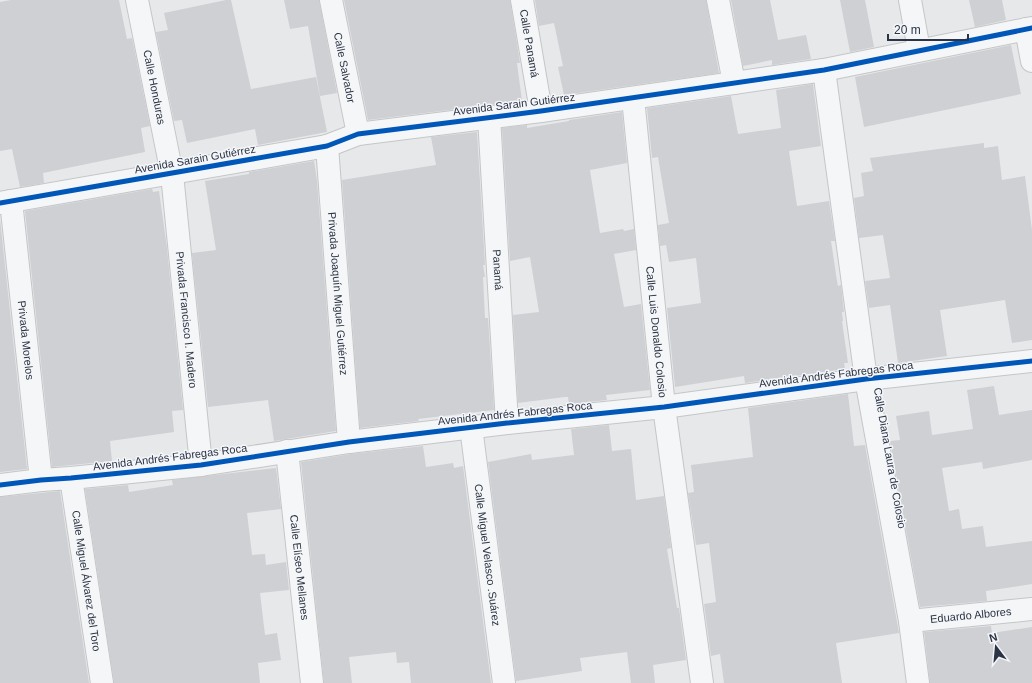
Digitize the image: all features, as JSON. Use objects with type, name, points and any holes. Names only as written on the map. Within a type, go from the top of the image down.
[{"type":"street","name":"Calle Honduras","points":[[138,0],[172,174]]},
{"type":"street","name":"Calle Salvador","points":[[331,0],[358,134]]},
{"type":"street","name":"Calle Panamá","points":[[522,0],[540,111]]},
{"type":"street","points":[[718,0],[734,83]]},
{"type":"street","points":[[910,0],[919,50]]},
{"type":"street","name":"Avenida Sarain Gutiérrez","points":[[5,202],[327,146],[358,134],[540,111],[824,70],[1029,29]]},
{"type":"street","points":[[1029,29],[1032,61]]},
{"type":"street","name":"Calle Diana Laura de Colosio","points":[[824,70],[866,379],[910,621],[918,683]]},
{"type":"street","name":"Calle Luis Donaldo Colosio","points":[[633,98],[664,407],[702,683]]},
{"type":"street","name":"Panamá","points":[[489,117],[507,423]]},
{"type":"street","name":"Privada Joaquín Miguel Gutiérrez","points":[[327,146],[349,442]]},
{"type":"street","name":"Privada Francisco I. Madero","points":[[172,174],[201,465]]},
{"type":"street","name":"Privada Morelos","points":[[5,202],[41,480]]},
{"type":"street","name":"Avenida Andrés Fabregas Roca","points":[[0,485],[201,465],[349,442],[507,423],[664,407],[866,379],[1032,361]]},
{"type":"street","name":"Calle Miguel Velasco .Suárez","points":[[471,427],[504,683]]},
{"type":"street","name":"Calle Elíseo Mellanes","points":[[287,451],[312,683]]},
{"type":"street","name":"Calle Miguel Álvarez del Toro","points":[[71,478],[102,683]]},
{"type":"street","name":"Eduardo Albores","points":[[910,621],[1032,609]]},
{"type":"building","points":[[11,0],[119,0],[127,39],[132,38],[150,126],[141,128],[145,152],[43,173],[44,183],[20,187],[12,149],[0,151],[0,2]]},
{"type":"building","points":[[231,0],[251,89],[316,77],[327,132],[258,145],[255,129],[187,143],[182,120],[174,121],[156,32],[168,30],[164,13]]},
{"type":"building","points":[[284,0],[319,0],[337,93],[320,96],[308,26],[290,29]]},
{"type":"building","points":[[344,0],[510,0],[520,63],[517,63],[522,101],[368,120]]},
{"type":"building","points":[[535,0],[706,0],[719,73],[564,95],[558,67],[563,66],[554,23],[539,26]]},
{"type":"building","points":[[731,0],[770,0],[778,40],[806,35],[811,59],[772,65],[772,60],[743,66]]},
{"type":"building","points":[[840,0],[865,0],[874,47],[850,52]]},
{"type":"building","points":[[969,0],[1002,0],[1006,20],[975,27]]},
{"type":"building","points":[[1011,45],[1021,94],[864,127],[855,77]]},
{"type":"building","points":[[813,84],[821,146],[789,151],[797,206],[829,201],[835,241],[831,241],[838,286],[841,285],[844,312],[842,312],[842,321],[848,363],[844,363],[845,369],[745,383],[744,376],[675,387],[667,308],[701,303],[696,258],[669,262],[666,245],[660,246],[658,225],[669,223],[658,157],[652,158],[647,108],[731,96],[738,134],[781,128],[776,90]]},
{"type":"building","points":[[622,112],[627,163],[590,170],[600,233],[623,229],[624,231],[634,229],[636,250],[614,254],[624,307],[641,304],[650,390],[606,395],[607,400],[569,404],[568,397],[518,403],[513,315],[539,312],[530,257],[510,261],[502,128],[527,125],[527,128]]},
{"type":"building","points":[[477,132],[485,265],[483,265],[485,277],[483,277],[485,318],[488,318],[494,410],[360,428],[342,180],[436,165],[431,137]]},
{"type":"building","points":[[984,143],[984,148],[998,146],[1002,180],[1025,176],[1032,230],[1032,340],[1012,343],[1005,300],[940,310],[947,356],[898,363],[890,305],[869,308],[865,281],[890,278],[883,235],[859,238],[854,198],[864,196],[861,173],[873,171],[870,158]]},
{"type":"building","points":[[314,161],[317,181],[336,431],[274,441],[268,400],[208,407],[192,253],[216,250],[205,181]]},
{"type":"building","points":[[152,189],[153,192],[159,191],[167,248],[183,410],[172,411],[174,432],[110,441],[112,461],[52,467],[25,211]]},
{"type":"building","points":[[0,219],[27,469],[0,472]]},
{"type":"building","points":[[994,386],[999,415],[1032,410],[1032,460],[983,469],[982,462],[942,468],[949,511],[959,509],[962,529],[983,526],[986,547],[1032,541],[1032,584],[986,591],[987,601],[920,607],[890,441],[900,440],[896,416],[929,411],[932,435],[973,429],[967,390]]},
{"type":"building","points":[[848,394],[854,446],[865,445],[899,633],[836,643],[842,683],[724,683],[720,654],[711,656],[704,604],[716,602],[709,543],[696,545],[688,493],[694,492],[691,465],[753,457],[748,408]]},
{"type":"building","points":[[609,425],[612,451],[631,449],[636,500],[664,496],[671,548],[667,549],[677,608],[679,608],[686,660],[653,665],[655,683],[631,683],[627,652],[580,658],[582,671],[516,681],[488,462],[531,454],[532,460],[574,455],[571,429]]},
{"type":"building","points":[[423,446],[426,467],[453,463],[454,468],[463,466],[491,683],[411,683],[409,662],[397,663],[396,652],[349,657],[352,683],[324,683],[301,462],[351,454]]},
{"type":"building","points":[[276,468],[281,509],[247,513],[252,555],[265,554],[266,565],[286,562],[289,590],[260,593],[265,635],[277,633],[281,660],[258,663],[260,683],[114,683],[85,489],[128,485],[129,492],[173,485],[172,480]]},
{"type":"building","points":[[60,491],[89,683],[0,683],[0,497]]},
{"type":"building","points":[[991,626],[992,633],[1032,627],[1032,683],[930,683],[924,632]]},
{"type":"cycle path","points":[[0,203],[327,146],[358,134],[541,111],[824,70],[1032,28]]},
{"type":"cycle path","points":[[0,485],[201,465],[349,442],[507,423],[664,407],[866,379],[1032,361]]}]
